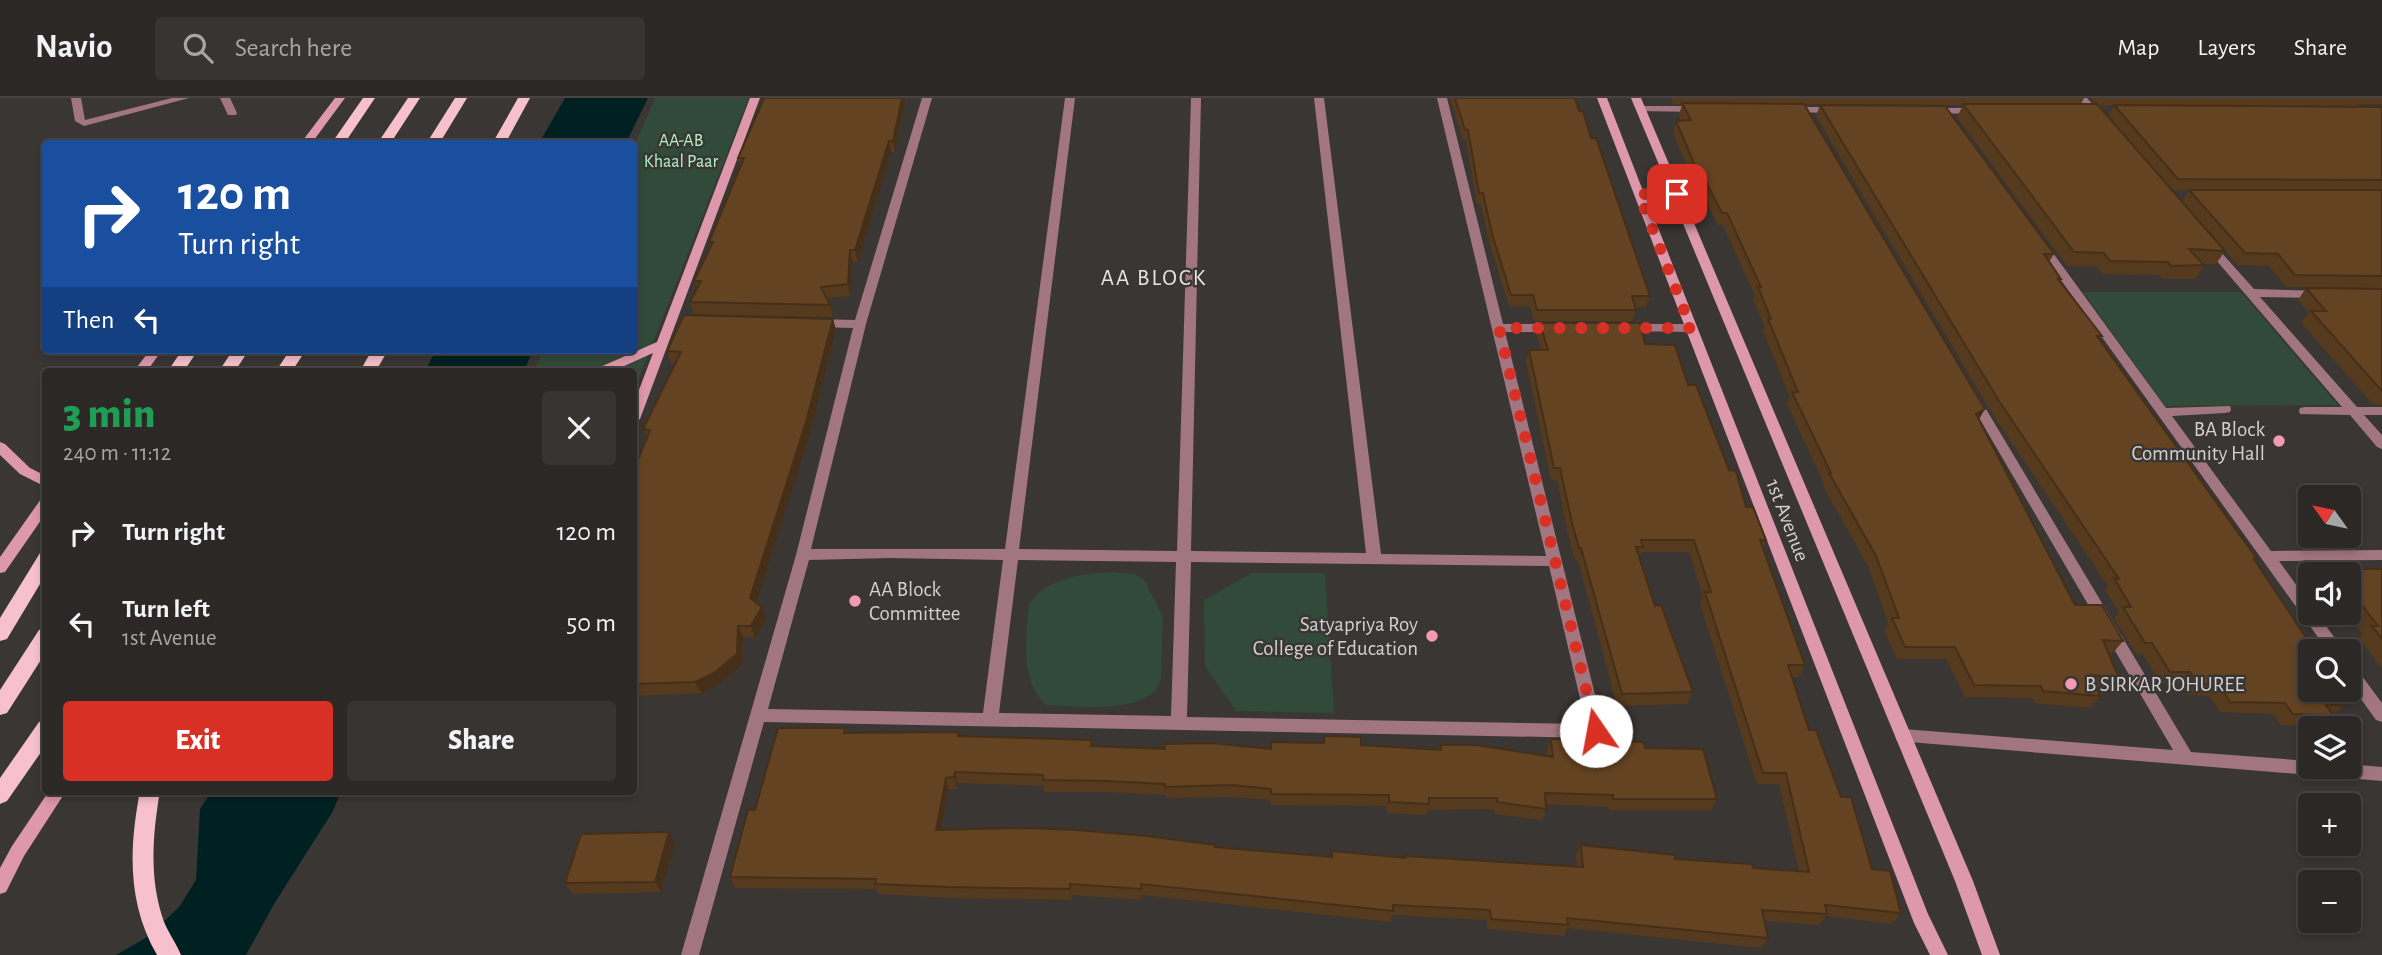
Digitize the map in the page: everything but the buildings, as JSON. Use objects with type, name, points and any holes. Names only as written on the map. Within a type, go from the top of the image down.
[{"type":"main road","points":[[308,140],[340,98]]},
{"type":"main road","points":[[340,140],[369,98]]},
{"type":"main road","points":[[386,140],[414,98]]},
{"type":"main road","points":[[435,140],[461,98]]},
{"type":"main road","points":[[500,140],[524,98]]},
{"type":"main road","points":[[637,411],[755,98]]},
{"type":"main road","name":"1st Avenue","points":[[1602,98],[1920,917],[1938,955]]},
{"type":"main road","points":[[1639,103],[1964,881],[1991,955]]},
{"type":"main road","points":[[1639,194],[1677,194]]},
{"type":"main road","points":[[609,368],[661,345]]},
{"type":"main road","points":[[142,368],[153,354]]},
{"type":"main road","points":[[0,447],[25,471],[42,480]]},
{"type":"main road","points":[[0,568],[42,508]]},
{"type":"main road","points":[[0,634],[42,565]]},
{"type":"main road","points":[[0,707],[42,641]]},
{"type":"main road","points":[[0,795],[42,734]]},
{"type":"main road","points":[[0,886],[18,851],[55,795]]},
{"type":"main road","points":[[149,795],[142,843],[142,875],[149,910],[160,942],[170,955]]},
{"type":"street","points":[[76,98],[80,121],[84,123],[184,98]]},
{"type":"street","points":[[225,98],[232,113]]},
{"type":"street","points":[[690,955],[803,555],[860,324],[927,98]]},
{"type":"street","points":[[990,720],[1070,98]]},
{"type":"street","points":[[1179,723],[1196,98]]},
{"type":"street","points":[[1319,98],[1374,558]]},
{"type":"street","points":[[759,715],[1596,731],[1442,98]]},
{"type":"street","points":[[2082,98],[2112,133]]},
{"type":"street","points":[[1639,103],[1709,109]]},
{"type":"street","points":[[1777,110],[1808,116],[1842,110]]},
{"type":"street","points":[[1919,110],[1949,116],[1985,111]]},
{"type":"street","points":[[2080,111],[2107,111]]},
{"type":"street","points":[[2034,233],[2327,639]]},
{"type":"street","points":[[2200,235],[2382,444]]},
{"type":"street","points":[[2251,293],[2330,294]]},
{"type":"street","points":[[671,320],[684,320]]},
{"type":"street","points":[[806,323],[860,324]]},
{"type":"street","points":[[1499,328],[1567,328]]},
{"type":"street","points":[[1609,328],[1691,328]]},
{"type":"street","points":[[1966,385],[2185,757]]},
{"type":"street","points":[[2163,411],[2225,409]]},
{"type":"street","points":[[2305,411],[2382,411]]},
{"type":"street","points":[[803,555],[1556,561]]},
{"type":"street","points":[[2267,556],[2382,555]]},
{"type":"street","points":[[2361,686],[2382,715]]},
{"type":"street","points":[[1903,736],[2382,774]]},
{"type":"green space","name":"AA-AB Khaal Paar","points":[[655,98],[749,98],[637,383],[637,368],[535,368],[541,354],[637,354],[637,140]]},
{"type":"green space","points":[[2083,292],[2241,292],[2338,405],[2165,406]]},
{"type":"green space","points":[[1111,572],[1135,574],[1144,580],[1163,616],[1161,680],[1154,691],[1127,704],[1092,707],[1046,705],[1037,694],[1028,670],[1026,644],[1029,605],[1035,596],[1054,583],[1077,576]]},
{"type":"green space","points":[[1252,573],[1325,573],[1334,713],[1236,711],[1205,666],[1204,600]]},
{"type":"water","points":[[565,98],[648,98],[627,140],[541,140]]},
{"type":"water","points":[[434,354],[531,354],[525,368],[427,368]]},
{"type":"water","points":[[209,795],[339,795],[333,811],[274,904],[246,955],[116,955],[149,936],[179,907],[196,880],[200,809]]},
{"type":"place","name":"BA Block Community Hall","points":[[2279,441]]},
{"type":"place","name":"AA Block Committee","points":[[855,601]]},
{"type":"place","name":"Satyapriya Roy College of Education","points":[[1432,636]]},
{"type":"place","name":"B SIRKAR JOHUREE","points":[[2071,684]]},
{"type":"district","name":"AA BLOCK","points":[[1154,277]]},
{"type":"route","points":[[1596,731],[1499,328],[1691,328],[1639,194],[1677,194]]}]
